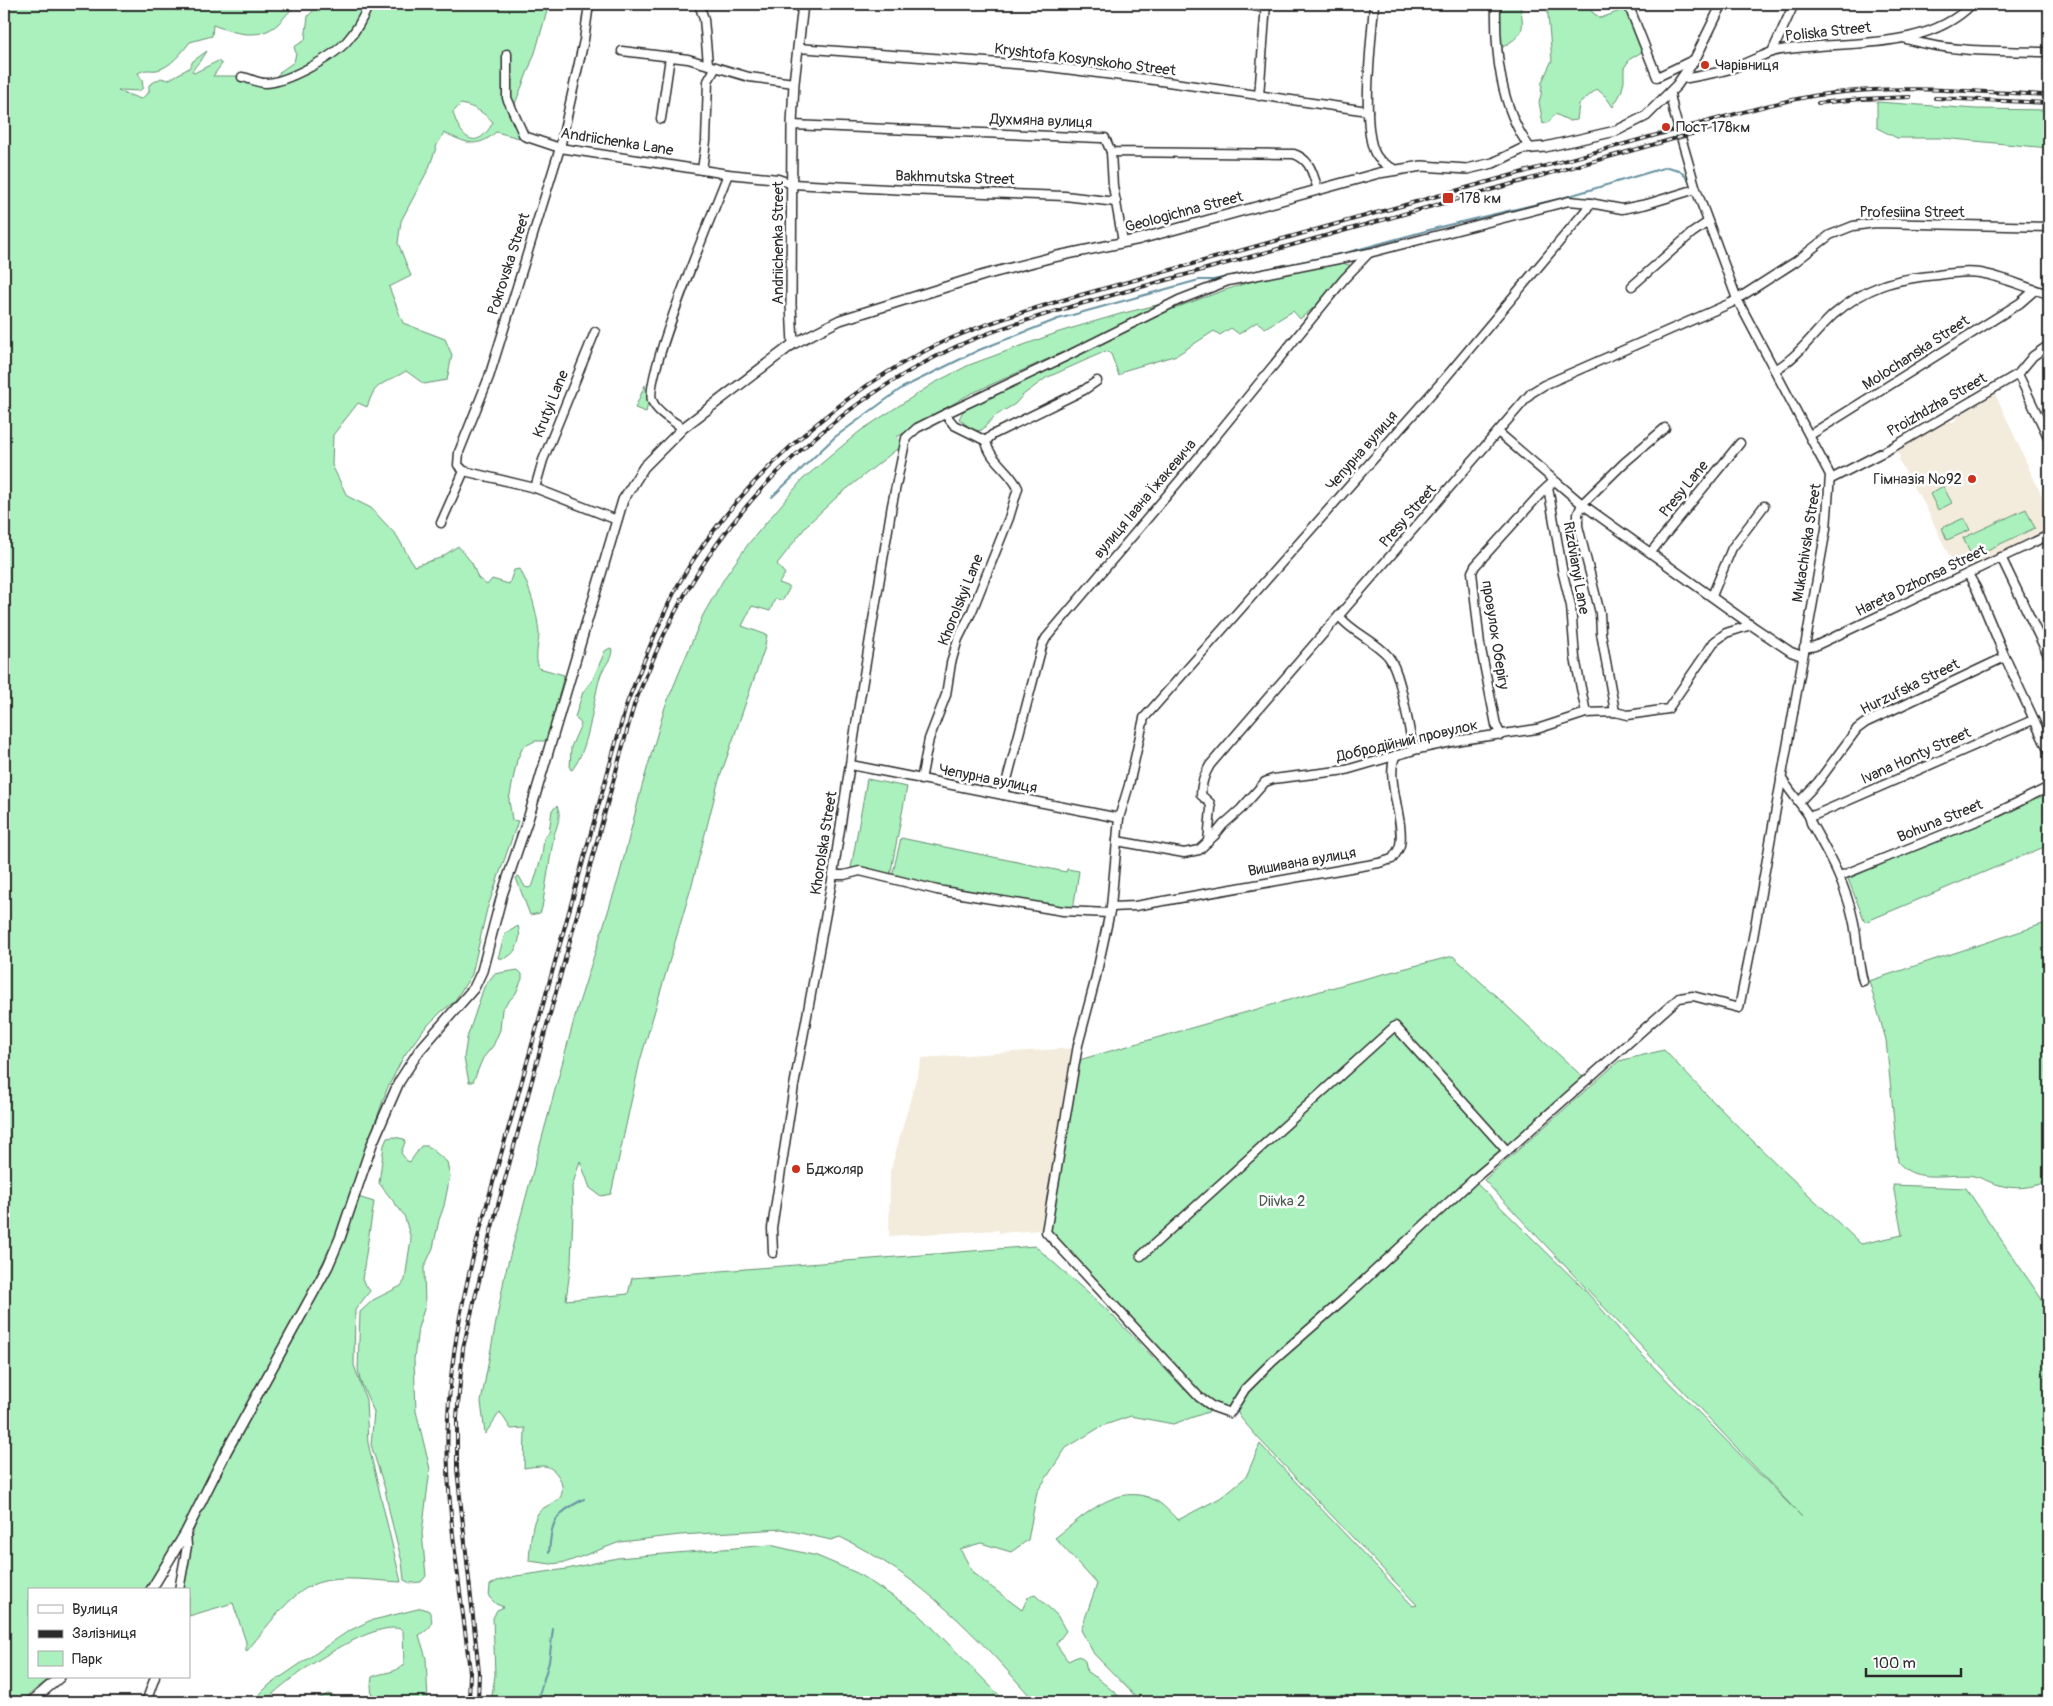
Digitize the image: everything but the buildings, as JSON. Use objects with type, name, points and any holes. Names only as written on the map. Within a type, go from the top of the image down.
[{"type":"street","points":[[242,77],[265,83],[275,81],[289,77],[323,58],[348,40],[369,4]]},
{"type":"street","name":"Pokrovska Street","points":[[464,471],[458,465],[459,452],[484,393],[560,148],[584,40],[589,4]]},
{"type":"street","points":[[700,4],[704,19],[708,64]]},
{"type":"street","name":"Andriichenka Street","points":[[793,344],[791,304],[792,125],[794,83],[803,4]]},
{"type":"street","points":[[1244,4],[1265,6],[1259,96]]},
{"type":"street","points":[[1374,4],[1368,111],[1372,144],[1376,154],[1383,163],[1394,169]]},
{"type":"street","points":[[1496,4],[1497,54],[1506,95],[1515,126],[1530,148]]},
{"type":"street","points":[[1628,4],[1657,78],[1694,58]]},
{"type":"street","points":[[1670,94],[1694,58],[1722,4]]},
{"type":"street","points":[[1772,52],[1794,4]]},
{"type":"street","name":"Poliska Street","points":[[1682,78],[1729,69],[1772,52],[1831,44],[1906,39],[1955,18],[1972,4]]},
{"type":"street","points":[[1906,39],[1929,46],[2049,52]]},
{"type":"street","name":"Kryshtofa Kosynskoho Street","points":[[798,48],[1040,66],[1154,80],[1368,111]]},
{"type":"street","points":[[622,51],[708,64],[749,77],[794,83]]},
{"type":"street","name":"Andriichenka Lane","points":[[507,54],[507,98],[524,136],[560,148],[728,174],[778,179],[792,184]]},
{"type":"street","points":[[661,119],[670,57]]},
{"type":"street","points":[[702,170],[707,134],[708,81],[716,67]]},
{"type":"street","name":"Geologichna Street","points":[[793,344],[840,320],[914,296],[1053,257],[1123,242],[1394,169],[1422,166],[1467,169],[1493,163],[1516,152],[1530,148],[1545,147],[1616,131],[1636,122],[1670,94]]},
{"type":"street","name":"Mukachivska Street","points":[[1508,1151],[1679,998],[1693,996],[1739,1008],[1826,529],[1831,479],[1810,435],[1737,299],[1696,189],[1670,94]]},
{"type":"street","name":"Духмяна вулиця","points":[[792,125],[1095,137],[1105,138],[1111,152]]},
{"type":"street","points":[[1123,242],[1113,186],[1111,152],[1294,154],[1303,157],[1308,162],[1318,189]]},
{"type":"street","points":[[683,428],[656,407],[652,401],[651,394],[659,358],[728,174]]},
{"type":"street","name":"Bakhmutska Street","points":[[792,184],[1065,196],[1116,202]]},
{"type":"street","points":[[1097,381],[1084,390],[992,435],[986,441],[954,425],[945,414],[1179,300],[1228,281],[1369,253],[1569,201],[1590,202],[1622,209],[1647,204],[1696,189]]},
{"type":"street","name":"Чепурна вулиця","points":[[1508,1151],[1475,1178],[1344,1299],[1273,1361],[1245,1389],[1230,1413],[1213,1407],[1199,1397],[1046,1232],[1078,1045],[1095,981],[1110,910],[1119,818],[1129,785],[1144,718],[1446,377],[1586,210],[1590,202]]},
{"type":"street","points":[[1632,286],[1708,222]]},
{"type":"street","name":"Profesiina Street","points":[[1737,299],[1794,262],[1830,235],[1853,226],[1875,224],[2049,227]]},
{"type":"street","name":"вулиця Івана Їжакевича","points":[[1003,795],[1042,646],[1046,638],[1180,480],[1344,279],[1369,253]]},
{"type":"street","points":[[1775,370],[1786,363],[1832,316],[1852,300],[1890,282],[1904,278],[1979,273],[1998,277],[2049,294]]},
{"type":"street","name":"Molochanska Street","points":[[1810,435],[2020,303],[2035,290]]},
{"type":"street","name":"Presy Street","points":[[1208,842],[1211,808],[1210,803],[1201,795],[1204,776],[1210,765],[1340,617],[1531,393],[1544,385],[1707,315],[1737,299]]},
{"type":"street","name":"Krutyi Lane","points":[[535,488],[543,460],[595,332]]},
{"type":"street","points":[[152,1588],[186,1532],[228,1450],[328,1266],[340,1238],[372,1144],[399,1082],[419,1051],[474,988],[482,971],[502,895],[528,816],[623,500],[644,467],[683,428],[793,344]]},
{"type":"street","name":"Proizhdzha Street","points":[[1831,479],[1880,454],[2018,374],[2033,356],[2049,345]]},
{"type":"street","points":[[2018,374],[2048,434]]},
{"type":"street","name":"Khorolska Street","points":[[773,1253],[772,1228],[794,1086],[834,875],[859,705],[889,524],[906,438],[918,428],[945,414]]},
{"type":"street","points":[[1582,504],[1624,463],[1665,428]]},
{"type":"street","points":[[1498,432],[1582,504],[1791,652],[1803,652]]},
{"type":"street","name":"Khorolskyi Lane","points":[[921,780],[929,739],[946,695],[951,662],[958,640],[972,611],[1009,518],[1018,488],[1012,476],[987,449],[986,441]]},
{"type":"street","name":"Presy Lane","points":[[1650,552],[1740,443]]},
{"type":"street","points":[[441,523],[464,471],[535,488],[617,520]]},
{"type":"street","name":"провулок Оберігу","points":[[1501,734],[1496,725],[1480,644],[1472,572],[1474,566],[1554,481]]},
{"type":"street","name":"Rizdvianyi Lane","points":[[1548,487],[1562,574],[1572,606],[1575,658],[1586,713]]},
{"type":"street","name":"Rizdvianyi Lane","points":[[1582,504],[1578,514],[1578,526],[1600,613],[1601,633],[1615,712]]},
{"type":"street","points":[[1712,596],[1732,548],[1764,506]]},
{"type":"street","name":"Hareta Dzhonsa Street","points":[[1803,652],[2049,535]]},
{"type":"street","points":[[2001,557],[2047,647],[2049,657]]},
{"type":"street","points":[[1968,574],[2049,752]]},
{"type":"street","points":[[1340,617],[1347,625],[1381,649],[1389,658],[1400,684],[1412,742],[1418,749]]},
{"type":"street","name":"Добродійний провулок","points":[[1117,841],[1184,853],[1199,850],[1265,782],[1273,779],[1346,770],[1418,749],[1537,729],[1586,713],[1615,712],[1628,715],[1668,709],[1714,642],[1726,633],[1751,625]]},
{"type":"street","name":"Hurzufska Street","points":[[1800,801],[1807,795],[1858,729],[1865,723],[2005,657]]},
{"type":"street","name":"Ivana Honty Street","points":[[1810,816],[1815,816],[2033,720]]},
{"type":"street","name":"Вишивана вулиця","points":[[834,875],[844,875],[860,871],[937,890],[1063,911],[1110,910],[1370,864],[1392,859],[1400,846],[1400,821],[1392,767],[1396,756]]},
{"type":"street","name":"Чепурна вулиця","points":[[851,765],[1119,818]]},
{"type":"street","points":[[1781,778],[1810,816],[1811,823],[1840,876],[1854,924],[1858,962],[1863,981]]},
{"type":"street","name":"Bohuna Street","points":[[1840,876],[1994,814],[2049,787]]},
{"type":"street","points":[[1141,1256],[1395,1026],[1508,1151]]},
{"type":"street","points":[[179,1588],[187,1546],[186,1532]]},
{"type":"street","points":[[31,1702],[59,1678]]},
{"type":"street","points":[[146,1702],[155,1678]]},
{"type":"shaded area","name":"Гімназія №92","points":[[1995,393],[2049,512],[2049,529],[1967,568],[1961,569],[1954,566],[1920,495],[1917,494],[1899,460],[1900,456],[1897,450],[1949,420],[1952,422],[1956,420],[1956,417]]},
{"type":"shaded area","points":[[1073,1048],[1045,1226],[1040,1230],[999,1233],[999,1230],[889,1236],[890,1172],[922,1058]]},
{"type":"green space","points":[[4,4],[298,4],[271,29],[255,34],[238,33],[213,25],[212,36],[190,42],[176,59],[167,66],[157,70],[146,70],[138,73],[142,80],[143,88],[139,91],[118,91],[141,99],[149,92],[149,85],[161,78],[168,80],[189,68],[193,61],[207,51],[192,72],[194,73],[218,61],[222,64],[213,76],[237,76],[242,73],[246,77],[265,82],[273,80],[281,71],[294,62],[296,53],[294,47],[305,40],[308,16],[320,4],[549,4],[535,53],[513,109],[523,139],[496,132],[483,141],[471,143],[444,133],[437,145],[429,168],[401,221],[398,243],[411,276],[389,287],[403,323],[445,339],[452,355],[447,380],[424,384],[406,371],[381,385],[374,391],[367,407],[358,403],[333,435],[332,465],[347,496],[371,508],[397,536],[414,566],[440,558],[458,546],[472,563],[478,578],[487,585],[492,579],[509,584],[514,570],[520,569],[530,592],[537,616],[539,633],[537,659],[539,668],[564,675],[547,741],[535,741],[523,747],[517,760],[509,800],[512,820],[518,821],[487,909],[472,974],[454,1002],[423,1030],[404,1056],[387,1089],[338,1231],[312,1285],[226,1444],[176,1545],[145,1588],[28,1588],[28,1678],[50,1678],[20,1702],[4,1702]],"holes":[[[461,104],[486,115],[493,122],[487,132],[475,139],[465,135],[460,129],[453,112]]]},
{"type":"green space","points":[[1497,4],[1520,4],[1522,21],[1521,32],[1518,36],[1498,50]]},
{"type":"green space","points":[[1547,4],[1587,4],[1593,13],[1601,18],[1628,8],[1645,50],[1630,59],[1624,68],[1624,82],[1621,93],[1613,107],[1597,89],[1579,104],[1577,120],[1570,121],[1555,114],[1549,122],[1543,124],[1539,102],[1542,82],[1552,60]]},
{"type":"green space","points":[[1877,102],[1976,109],[2049,110],[2049,148],[1942,138],[1897,138],[1877,128]]},
{"type":"green space","points":[[1343,263],[1352,266],[1322,301],[1300,319],[1293,311],[1265,328],[1257,322],[1239,334],[1231,328],[1220,335],[1214,331],[1177,355],[1126,370],[1119,376],[1111,354],[1106,351],[1046,378],[1023,395],[1015,404],[995,416],[982,430],[974,431],[959,419],[963,411],[980,400],[1063,363],[1161,313],[1269,276],[1307,267]]},
{"type":"green space","points":[[1161,304],[1143,316],[968,395],[897,437],[903,446],[901,453],[897,449],[838,496],[808,524],[777,564],[785,574],[779,583],[790,587],[783,600],[775,599],[770,611],[752,606],[742,626],[767,635],[764,650],[718,783],[693,881],[640,1061],[611,1194],[601,1196],[590,1188],[580,1161],[572,1187],[571,1263],[566,1300],[628,1294],[632,1278],[1035,1246],[1107,1310],[1198,1403],[1211,1411],[1173,1424],[1131,1416],[1102,1426],[1066,1448],[1037,1492],[1028,1540],[1011,1552],[981,1543],[960,1549],[974,1574],[1022,1610],[1028,1597],[1034,1594],[1057,1615],[1066,1631],[1056,1644],[1068,1661],[1079,1656],[1085,1661],[1087,1672],[1096,1677],[1126,1702],[1035,1702],[992,1654],[946,1609],[897,1570],[840,1537],[831,1540],[782,1529],[680,1535],[620,1542],[567,1562],[551,1564],[529,1561],[531,1535],[536,1516],[543,1508],[559,1499],[562,1484],[557,1474],[549,1467],[524,1468],[525,1428],[511,1429],[500,1412],[485,1434],[481,1402],[505,1274],[577,1009],[619,877],[642,786],[665,707],[703,615],[725,577],[749,543],[803,479],[860,431],[934,383],[969,365],[1059,332]]},
{"type":"green space","points":[[645,385],[648,403],[646,412],[635,408]]},
{"type":"green space","points":[[1943,486],[1952,503],[1938,510],[1930,494]]},
{"type":"green space","points":[[2026,509],[2035,528],[1972,557],[1963,538]]},
{"type":"green space","points":[[1964,518],[1970,530],[1947,540],[1942,528]]},
{"type":"green space","points":[[610,648],[612,653],[600,677],[587,738],[578,761],[572,770],[570,769],[571,747],[581,724],[575,717],[583,692],[593,679],[605,651]]},
{"type":"green space","points":[[867,779],[907,787],[890,876],[851,868]]},
{"type":"green space","points":[[2049,791],[2049,845],[1865,922],[1848,879]]},
{"type":"green space","points":[[557,806],[558,820],[542,908],[540,913],[530,915],[516,878],[519,876],[525,887],[529,888],[533,885],[542,855],[544,838],[549,832],[552,810]]},
{"type":"green space","points":[[901,838],[1066,872],[1067,869],[1079,871],[1073,910],[937,888],[892,877]]},
{"type":"green space","points":[[2049,922],[2049,1182],[2017,1188],[2003,1186],[1974,1176],[1923,1175],[1905,1169],[1898,1162],[1886,1040],[1869,981]]},
{"type":"green space","points":[[518,926],[518,943],[513,953],[504,958],[498,958],[505,934]]},
{"type":"green space","name":"Diivka 2","points":[[1453,956],[1585,1079],[1472,1179],[1585,1290],[1638,1351],[1802,1517],[1484,1180],[1619,1061],[1664,1050],[1736,1125],[1861,1244],[1902,1235],[1893,1185],[1966,1188],[2045,1304],[2049,1302],[2049,1702],[1141,1702],[1094,1654],[1081,1630],[1097,1584],[1055,1538],[1089,1511],[1114,1498],[1127,1495],[1141,1495],[1155,1500],[1178,1520],[1220,1498],[1246,1477],[1260,1444],[1413,1606],[1417,1605],[1258,1438],[1240,1417],[1237,1410],[1219,1407],[1201,1395],[1051,1235],[1049,1222],[1079,1060],[1352,982]]},
{"type":"green space","points":[[518,970],[522,974],[522,979],[516,993],[502,1009],[500,1030],[493,1046],[483,1058],[473,1082],[469,1082],[464,1058],[467,1038],[484,987],[494,974]]},
{"type":"green space","points":[[387,1138],[404,1139],[405,1142],[401,1153],[407,1161],[410,1162],[421,1146],[428,1146],[447,1162],[450,1176],[433,1248],[424,1268],[425,1306],[418,1328],[414,1359],[416,1411],[430,1469],[422,1533],[426,1576],[421,1582],[410,1583],[404,1580],[402,1562],[385,1489],[371,1445],[374,1412],[360,1380],[358,1369],[360,1312],[373,1300],[401,1286],[405,1280],[411,1239],[404,1215],[379,1183],[384,1145]]},
{"type":"green space","points":[[358,1197],[374,1202],[362,1280],[370,1291],[355,1310],[354,1365],[366,1400],[368,1443],[401,1582],[336,1579],[317,1583],[287,1603],[246,1652],[246,1642],[233,1603],[190,1616],[190,1588],[182,1588],[182,1586],[193,1532],[201,1510],[332,1267]]},
{"type":"green space","points":[[770,1545],[817,1556],[857,1573],[917,1612],[1006,1702],[491,1702],[495,1675],[493,1618],[497,1610],[504,1607],[496,1604],[489,1597],[490,1585],[497,1581],[617,1558]]},
{"type":"green space","points":[[422,1608],[429,1611],[432,1619],[429,1628],[419,1635],[426,1658],[428,1702],[372,1702],[372,1677],[397,1670],[404,1665],[403,1630],[390,1628],[373,1632],[331,1652],[290,1680],[265,1702],[252,1702],[269,1685],[347,1632],[369,1621]]},
{"type":"green space","points":[[328,1694],[335,1696],[340,1702],[312,1702]]},
{"type":"waterway","points":[[772,497],[835,437],[902,388],[979,350],[1058,319],[1199,280],[1213,280],[1349,252],[1444,226],[1559,199],[1667,167],[1679,170],[1688,179]]},
{"type":"waterway","points":[[549,1553],[553,1525],[556,1519],[566,1509],[584,1499]]},
{"type":"waterway","points":[[537,1702],[549,1662],[553,1629]]},
{"type":"railway","points":[[469,1702],[470,1672],[454,1545],[447,1449],[451,1378],[456,1338],[473,1258],[627,703],[657,628],[678,585],[701,548],[729,511],[760,477],[830,413],[868,385],[906,361],[960,334],[1054,303],[1678,129],[1789,101],[1854,91],[1910,89],[2049,95]]},
{"type":"railway","points":[[1818,103],[1910,97]]},
{"type":"railway","points":[[1935,98],[2049,103]]},
{"type":"railway","points":[[478,1702],[479,1672],[457,1469],[457,1417],[463,1348],[491,1231],[634,705],[680,603],[712,551],[739,515],[800,450],[835,421],[909,371],[979,337],[1073,306],[1713,128]]},
{"type":"place","name":"Чарівниця","points":[[1705,65]]},
{"type":"place","name":"Пост 178км","points":[[1666,127]]},
{"type":"place","name":"178 км","points":[[1448,198]]},
{"type":"place","name":"Гімназія №92","points":[[1972,479]]},
{"type":"place","name":"Бджоляр","points":[[796,1169]]}]
